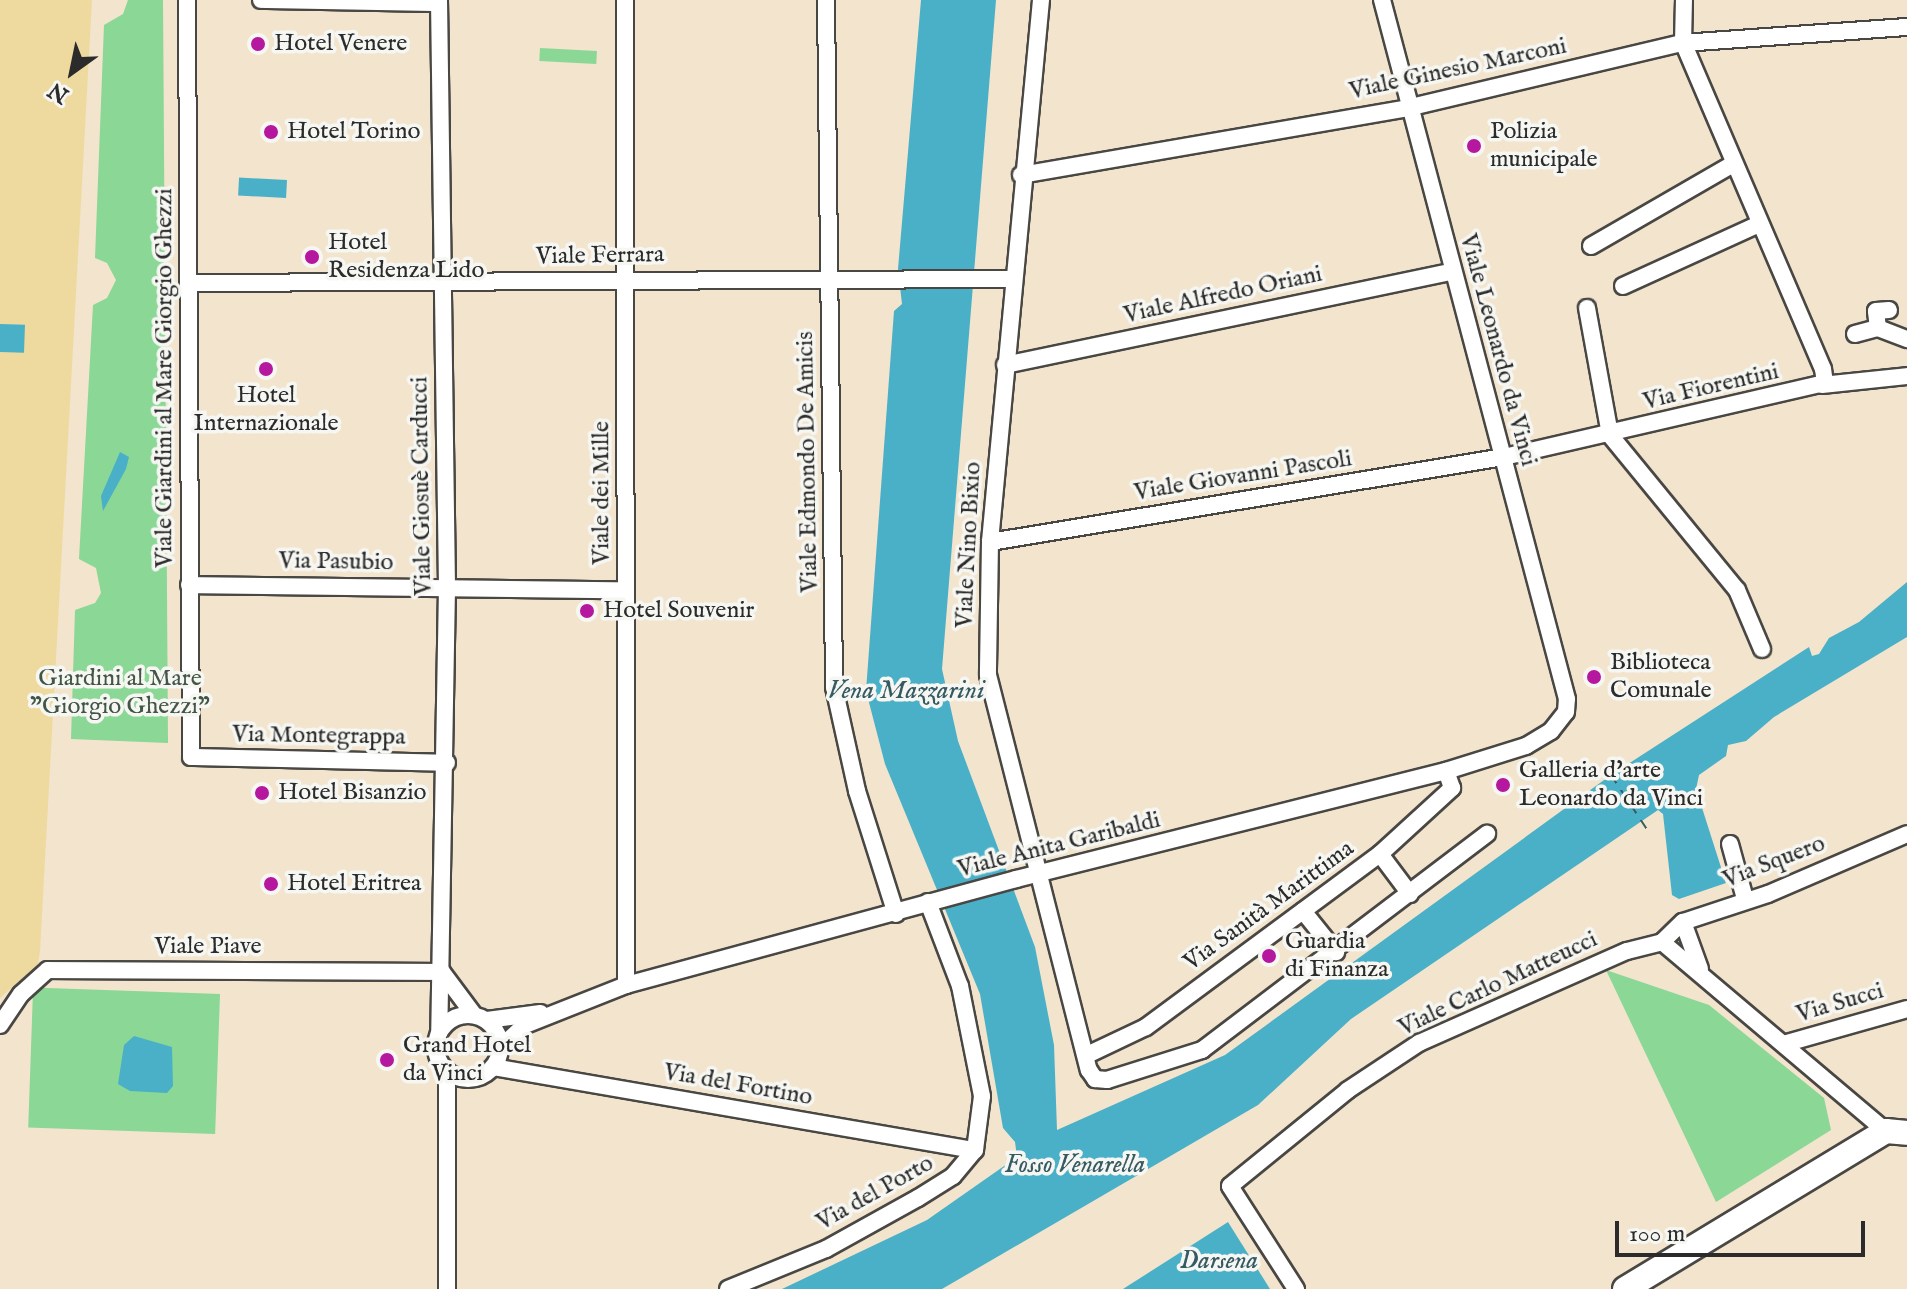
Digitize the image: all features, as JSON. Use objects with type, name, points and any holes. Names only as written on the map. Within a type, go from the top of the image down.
[{"type":"street","name":"Viale Giardini al Mare Giorgio Ghezzi","points":[[187,0],[191,757]]},
{"type":"street","points":[[261,0],[439,2]]},
{"type":"street","name":"Viale dei Mille","points":[[625,0],[626,985]]},
{"type":"street","name":"Viale Edmondo De Amicis","points":[[826,0],[834,687],[857,791],[896,914]]},
{"type":"street","name":"Viale Nino Bixio","points":[[1041,0],[1021,175],[1005,280],[1005,365],[990,542],[988,675],[1095,1079],[1123,1076],[1202,1050],[1336,952]]},
{"type":"street","name":"Viale Leonardo da Vinci","points":[[1382,0],[1407,108],[1504,457],[1567,699],[1566,712]]},
{"type":"street","points":[[1684,0],[1683,43],[1809,335],[1824,383]]},
{"type":"street","name":"Viale Giosuè Carducci","points":[[439,2],[447,587],[447,763],[439,1032]]},
{"type":"street","name":"Viale Ginesio Marconi","points":[[1021,175],[1407,108],[1683,43],[1907,27]]},
{"type":"street","points":[[1591,246],[1733,164]]},
{"type":"street","points":[[1623,286],[1759,224]]},
{"type":"street","name":"Viale Alfredo Oriani","points":[[1005,365],[1452,272]]},
{"type":"street","name":"Viale Ferrara","points":[[189,283],[828,276],[1005,280]]},
{"type":"street","points":[[1587,308],[1610,435],[1648,477],[1737,590],[1762,649]]},
{"type":"street","points":[[1878,328],[1876,311],[1889,310]]},
{"type":"street","points":[[1855,334],[1878,328],[1907,339]]},
{"type":"street","name":"Via Fiorentini","points":[[1504,457],[1610,435],[1824,383],[1907,376]]},
{"type":"street","name":"Viale Giovanni Pascoli","points":[[990,542],[1504,457]]},
{"type":"street","name":"Via Pasubio","points":[[189,585],[626,590]]},
{"type":"street","name":"Viale Anita Garibaldi","points":[[500,1048],[520,1028],[554,1011],[626,985],[1016,879],[1446,771],[1526,746],[1551,731],[1566,712]]},
{"type":"street","name":"Via Montegrappa","points":[[191,757],[447,763]]},
{"type":"street","name":"Via Sanità Marittima","points":[[1087,1055],[1146,1027],[1380,854],[1452,788],[1446,771]]},
{"type":"street","points":[[1303,911],[1336,952],[1487,834]]},
{"type":"street","name":"Via Squero","points":[[1662,942],[1683,922],[1907,834]]},
{"type":"street","points":[[1730,844],[1745,899]]},
{"type":"street","points":[[1380,854],[1410,894]]},
{"type":"street","points":[[928,902],[960,986],[980,1082],[975,1150]]},
{"type":"street","points":[[1683,922],[1701,970]]},
{"type":"street","points":[[1625,1289],[1896,1132],[1701,970],[1662,942]]},
{"type":"street","name":"Viale Carlo Matteucci","points":[[1296,1289],[1230,1186],[1253,1164],[1419,1043],[1627,951],[1662,942]]},
{"type":"street","name":"Viale Piave","points":[[0,1025],[21,994],[48,970],[442,972]]},
{"type":"street","points":[[442,972],[480,1017],[500,1048],[493,1067],[466,1079],[447,1071]]},
{"type":"street","name":"Via Succi","points":[[1787,1043],[1907,1009]]},
{"type":"street","name":"Viale Anita Garibaldi","points":[[480,1017],[554,1011]]},
{"type":"street","points":[[447,1289],[447,1071],[436,1053],[439,1032],[454,1017],[480,1017]]},
{"type":"street","name":"Via del Fortino","points":[[493,1067],[975,1150]]},
{"type":"street","name":"Via del Porto","points":[[728,1289],[826,1249],[918,1198],[953,1176],[975,1150]]},
{"type":"green space","name":"Giardini al Mare \"Giorgio Ghezzi\"","points":[[128,0],[163,0],[168,743],[71,739],[75,610],[95,603],[101,593],[96,568],[79,559],[93,305],[107,298],[116,280],[107,263],[95,258],[104,25],[123,14]]},
{"type":"green space","points":[[540,48],[597,51],[596,64],[539,61]]},
{"type":"green space","points":[[1606,970],[1709,1005],[1824,1098],[1831,1130],[1716,1202]]},
{"type":"green space","points":[[33,987],[220,994],[215,1134],[28,1127]]},
{"type":"sand","points":[[0,0],[92,0],[40,951],[38,964],[0,998]]},
{"type":"water","points":[[921,0],[996,0],[942,669],[958,741],[1035,947],[1054,1045],[1057,1130],[1225,1055],[1611,775],[1809,647],[1812,656],[1819,654],[1829,638],[1859,622],[1907,582],[1907,637],[1774,717],[1746,741],[1728,745],[1726,756],[1699,775],[1696,789],[1726,883],[1679,899],[1672,895],[1663,814],[1658,810],[1351,1019],[1258,1105],[942,1289],[782,1289],[927,1220],[1017,1157],[1015,1142],[1003,1128],[980,994],[885,764],[866,691],[894,311],[902,304],[898,269]]},
{"type":"water","points":[[239,177],[287,180],[286,198],[238,195]]},
{"type":"water","points":[[0,324],[25,325],[24,353],[0,352]]},
{"type":"water","points":[[120,452],[129,457],[126,469],[103,511],[101,496]]},
{"type":"water","points":[[134,1036],[172,1047],[173,1086],[167,1093],[130,1091],[118,1084],[124,1045]]},
{"type":"water","name":"Darsena","points":[[1228,1222],[1270,1289],[1123,1289]]},
{"type":"ferry route","points":[[1611,775],[1650,834]]},
{"type":"place","name":"Hotel Venere","points":[[258,44]]},
{"type":"place","name":"Hotel Torino","points":[[271,132]]},
{"type":"place","name":"Polizia municipale","points":[[1474,146]]},
{"type":"place","name":"Hotel Residenza Lido","points":[[312,257]]},
{"type":"place","name":"Hotel Internazionale","points":[[266,369]]},
{"type":"place","name":"Hotel Souvenir","points":[[587,611]]},
{"type":"place","name":"Biblioteca Comunale","points":[[1594,677]]},
{"type":"place","name":"Galleria d'arte Leonardo da Vinci","points":[[1503,785]]},
{"type":"place","name":"Hotel Bisanzio","points":[[262,793]]},
{"type":"place","name":"Hotel Eritrea","points":[[271,884]]},
{"type":"place","name":"Guardia di Finanza","points":[[1269,956]]},
{"type":"place","name":"Grand Hotel da Vinci","points":[[387,1060]]},
{"type":"water label","name":"Vena Mazzarini","points":[[906,691]]},
{"type":"water label","name":"Fosso Venarella","points":[[1075,1165]]}]
